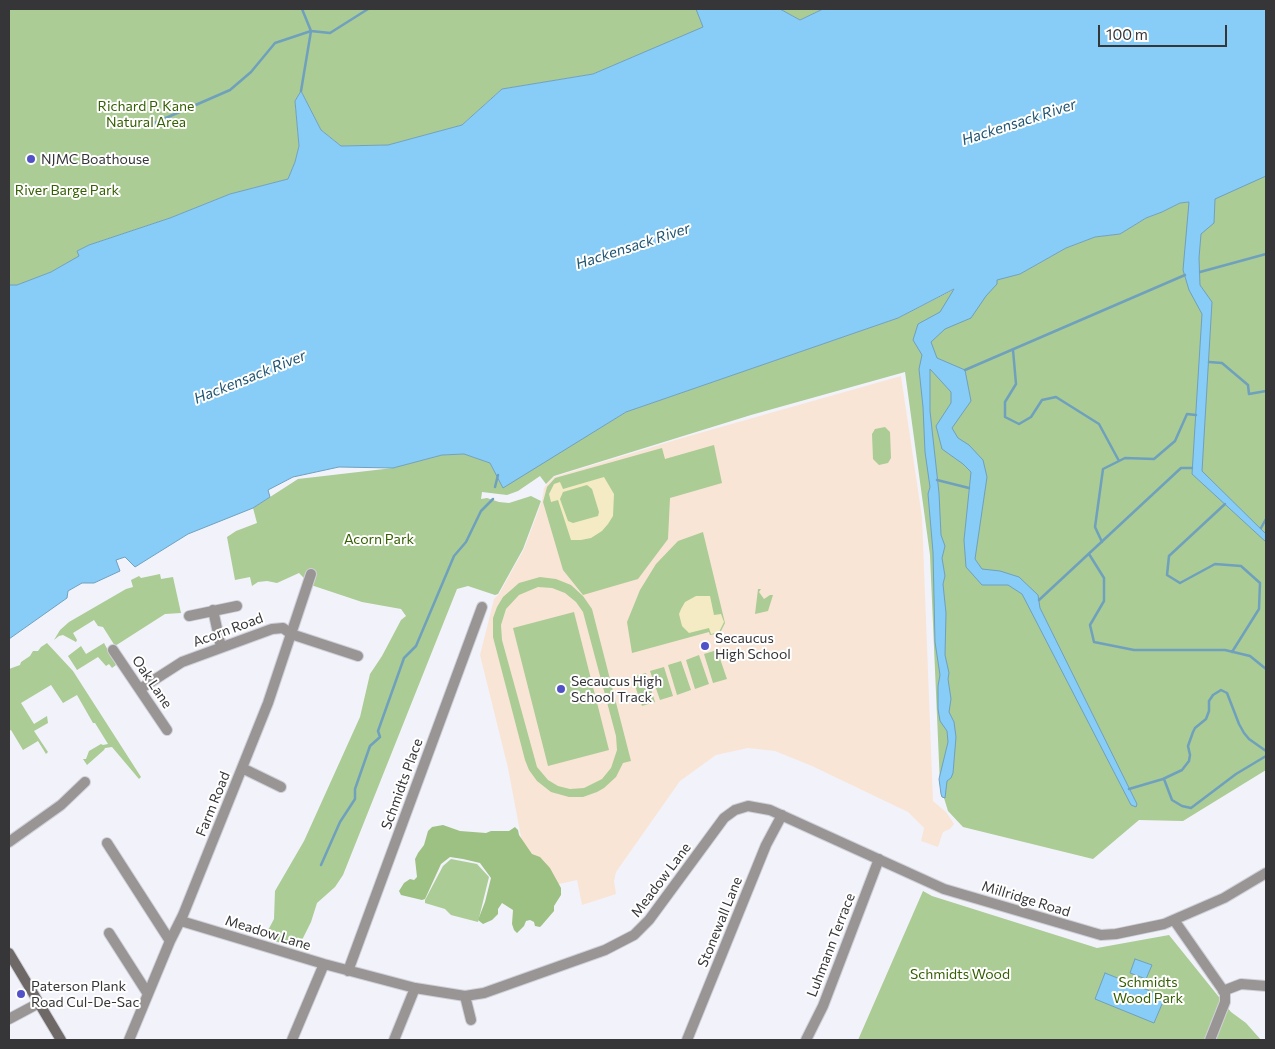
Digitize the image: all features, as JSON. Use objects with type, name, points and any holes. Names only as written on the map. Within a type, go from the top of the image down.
[{"type":"street","name":"Farm Road","points":[[129,1040],[170,941],[181,920],[268,704],[312,574]]},
{"type":"street","points":[[189,616],[237,606]]},
{"type":"street","name":"Schmidts Place","points":[[348,971],[482,607]]},
{"type":"street","points":[[213,610],[221,647]]},
{"type":"street","name":"Acorn Road","points":[[140,689],[182,662],[272,629],[283,628],[291,634],[358,656]]},
{"type":"street","name":"Oak Lane","points":[[113,650],[167,730]]},
{"type":"street","points":[[242,768],[281,787]]},
{"type":"street","points":[[9,842],[61,804],[85,782]]},
{"type":"street","name":"Meadow Lane","points":[[181,920],[324,964],[414,988],[465,996],[484,993],[611,947],[634,935],[649,920],[724,818],[735,810],[748,806],[763,808],[782,815]]},
{"type":"street","name":"Millridge Road","points":[[782,815],[944,888],[1094,934],[1116,934],[1164,924],[1224,898],[1266,873]]},
{"type":"street","name":"Stonewall Lane","points":[[687,1040],[766,845],[782,815]]},
{"type":"street","points":[[107,843],[170,941]]},
{"type":"street","name":"Luhmann Terrace","points":[[806,1040],[823,1006],[879,859]]},
{"type":"street","points":[[1174,920],[1223,991],[1225,1002],[1210,1040]]},
{"type":"street","points":[[110,933],[148,994]]},
{"type":"street","points":[[9,953],[61,1040]]},
{"type":"street","points":[[292,1040],[324,964]]},
{"type":"street","points":[[1223,991],[1242,984],[1266,986]]},
{"type":"street","points":[[394,1040],[414,988]]},
{"type":"street","points":[[465,996],[471,1020]]},
{"type":"street","points":[[9,1020],[39,1003]]},
{"type":"shaded area","name":"Secaucus High School","points":[[901,376],[922,517],[933,801],[946,812],[954,824],[950,829],[943,832],[938,847],[921,841],[924,828],[908,812],[812,766],[775,751],[748,748],[716,755],[680,781],[616,872],[614,881],[616,894],[582,905],[577,880],[550,886],[524,853],[508,768],[480,655],[494,599],[499,594],[524,549],[542,501],[544,488],[554,477],[682,438]]},
{"type":"green space","points":[[9,9],[719,9],[704,27],[593,74],[502,89],[462,125],[388,145],[341,146],[321,130],[301,91],[295,101],[299,146],[288,179],[230,194],[170,218],[89,245],[77,251],[80,256],[51,272],[17,285],[9,285]]},
{"type":"green space","points":[[780,9],[823,9],[800,20]]},
{"type":"green space","name":"Acorn Park","points":[[1266,176],[1266,770],[1183,821],[1139,820],[1093,859],[963,827],[948,811],[940,785],[930,555],[905,372],[751,415],[554,476],[546,484],[540,476],[518,491],[507,495],[482,492],[481,499],[487,498],[499,502],[509,503],[531,496],[541,501],[523,549],[498,594],[495,595],[468,586],[457,589],[343,875],[335,887],[317,903],[303,938],[297,944],[289,945],[270,940],[265,936],[274,919],[275,891],[304,841],[360,717],[370,674],[401,620],[406,616],[401,609],[362,602],[311,585],[312,580],[304,578],[299,573],[277,583],[258,582],[252,586],[250,577],[235,580],[227,537],[236,531],[257,523],[253,508],[298,479],[393,468],[442,455],[464,454],[490,463],[503,487],[626,412],[898,318],[955,289],[1020,274],[1066,248],[1095,237],[1120,234],[1146,218],[1180,203],[1189,202]]},
{"type":"green space","points":[[885,427],[890,432],[891,458],[888,463],[879,465],[873,459],[872,434],[875,429]]},
{"type":"green space","points":[[714,445],[722,483],[670,498],[668,539],[638,579],[583,595],[563,570],[543,502],[547,487],[555,478],[662,448],[665,459]]},
{"type":"green space","points":[[703,532],[725,623],[720,633],[710,635],[709,632],[632,653],[627,622],[640,590],[656,564],[678,541]]},
{"type":"green space","points":[[160,574],[161,579],[173,577],[181,613],[165,614],[115,646],[103,627],[98,626],[94,620],[73,633],[77,640],[76,642],[63,635],[54,640],[60,630],[69,622],[126,589],[133,587],[131,580],[139,576],[141,578]]},
{"type":"green space","points":[[540,577],[556,579],[571,585],[583,596],[592,609],[631,761],[623,763],[616,777],[604,788],[583,797],[569,797],[551,792],[537,781],[525,760],[493,637],[493,618],[497,607],[503,597],[519,583]],"holes":[[[538,587],[552,588],[565,593],[576,602],[583,612],[616,736],[617,750],[611,768],[602,779],[584,788],[570,789],[558,786],[548,780],[537,767],[502,640],[501,625],[506,609],[519,595]]]},
{"type":"green space","points":[[758,589],[761,589],[759,592],[764,599],[773,595],[768,611],[755,614]]},
{"type":"green space","name":"Secaucus High School Track","points":[[574,612],[609,750],[548,766],[513,628]]},
{"type":"green space","points":[[47,643],[73,671],[141,777],[139,779],[112,747],[105,748],[87,765],[83,759],[86,759],[89,751],[101,744],[108,744],[77,695],[63,703],[51,685],[21,703],[34,724],[47,716],[48,723],[34,731],[48,752],[46,754],[38,741],[23,750],[11,730],[9,731],[9,669],[20,665],[33,651],[38,651]]},
{"type":"green space","points":[[104,643],[116,665],[112,668],[109,664],[106,666],[98,657],[77,670],[68,656],[81,646],[86,654]]},
{"type":"green space","points":[[717,650],[727,679],[713,683],[704,654]]},
{"type":"green space","points":[[699,655],[709,684],[695,689],[686,660]]},
{"type":"green space","points":[[681,661],[691,690],[677,695],[668,665]]},
{"type":"green space","points":[[664,667],[673,696],[660,700],[650,671]]},
{"type":"green space","points":[[646,673],[655,702],[642,706],[632,677]]},
{"type":"green space","points":[[443,825],[460,831],[486,833],[491,831],[509,831],[515,827],[518,830],[519,835],[532,854],[540,857],[550,868],[561,888],[561,895],[554,906],[554,911],[540,927],[535,926],[534,922],[530,920],[526,921],[517,933],[512,924],[513,910],[502,903],[498,909],[498,914],[492,920],[483,924],[478,920],[491,878],[480,863],[463,859],[450,857],[441,864],[425,899],[401,895],[399,891],[404,883],[417,877],[415,859],[424,845],[428,831],[432,827]]},
{"type":"green space","points":[[451,859],[477,864],[489,877],[478,922],[451,915],[445,909],[425,903],[443,866]]},
{"type":"green space","name":"Schmidts Wood","points":[[923,891],[932,896],[1097,948],[1169,935],[1231,1012],[1246,1023],[1261,1040],[858,1040]]},
{"type":"sand","points":[[604,477],[614,494],[613,516],[602,531],[591,538],[571,540],[558,500],[551,502],[549,494],[554,484],[560,482],[563,489]],"holes":[[[587,485],[592,489],[599,512],[598,516],[573,523],[568,521],[560,499],[563,492]]]},
{"type":"sand","points":[[696,596],[710,596],[714,615],[721,614],[724,622],[719,632],[711,634],[709,628],[689,633],[682,626],[679,614],[681,609],[685,602]]},
{"type":"water","name":"Hackensack River","points":[[696,9],[780,9],[800,20],[823,9],[1266,9],[1266,176],[1215,199],[1214,223],[1201,234],[1199,258],[1200,285],[1212,302],[1202,471],[1266,534],[1266,542],[1192,474],[1202,314],[1189,290],[1183,270],[1189,202],[1180,203],[1146,218],[1120,234],[1095,237],[1066,248],[1020,274],[997,280],[997,284],[971,318],[945,329],[931,342],[937,358],[965,370],[971,401],[952,428],[958,438],[969,445],[983,460],[987,477],[975,559],[982,569],[1000,571],[1019,577],[1038,595],[1040,608],[1137,804],[1136,807],[1131,805],[1022,594],[1008,585],[982,585],[966,567],[964,540],[971,472],[942,449],[936,426],[951,403],[951,392],[930,369],[930,411],[939,493],[941,535],[945,546],[942,558],[945,576],[943,584],[946,613],[945,655],[949,673],[951,699],[949,712],[954,722],[956,737],[953,773],[947,781],[945,798],[942,797],[939,779],[948,742],[947,731],[940,721],[938,709],[940,675],[935,642],[933,552],[928,494],[930,487],[925,452],[919,369],[922,355],[913,340],[918,324],[940,312],[954,289],[898,318],[626,412],[503,488],[490,463],[464,454],[442,455],[393,468],[339,467],[293,477],[268,490],[270,497],[253,508],[188,534],[135,567],[125,557],[116,560],[120,571],[94,583],[82,583],[68,591],[67,598],[9,639],[9,285],[17,285],[51,272],[79,256],[77,251],[89,245],[170,218],[230,194],[288,179],[299,146],[295,101],[301,91],[321,130],[341,146],[388,145],[462,125],[502,89],[593,74],[703,27]]},
{"type":"water","points":[[1135,959],[1152,965],[1146,979],[1130,973]]},
{"type":"water","points":[[1105,973],[1165,997],[1154,1023],[1095,999]]},
{"type":"waterway","points":[[301,91],[311,31],[302,9]]},
{"type":"waterway","points":[[152,124],[230,90],[251,72],[275,43],[311,31],[330,33],[368,9]]},
{"type":"waterway","points":[[1200,272],[1266,254]]},
{"type":"waterway","points":[[965,370],[1185,275]]},
{"type":"waterway","points":[[1013,350],[1016,384],[1005,402],[1005,417],[1019,424],[1031,417],[1042,400],[1056,397],[1099,424],[1119,461]]},
{"type":"waterway","points":[[1209,362],[1222,363],[1248,385],[1249,394],[1266,391]]},
{"type":"waterway","points":[[1102,542],[1095,527],[1103,469],[1125,458],[1154,459],[1175,441],[1187,414],[1196,415]]},
{"type":"waterway","points":[[1039,600],[1181,468],[1192,468]]},
{"type":"waterway","points":[[495,487],[498,475]]},
{"type":"waterway","points":[[937,480],[969,488]]},
{"type":"waterway","points":[[321,865],[340,822],[355,799],[355,789],[370,746],[380,737],[378,731],[404,658],[416,646],[454,556],[466,542],[481,511],[493,499]]},
{"type":"waterway","points":[[1225,504],[1169,556],[1167,575],[1180,583],[1215,564],[1241,566],[1260,583],[1259,609],[1232,652]]},
{"type":"waterway","points":[[1261,528],[1266,519]]},
{"type":"waterway","points":[[1089,554],[1104,578],[1104,601],[1090,625],[1094,642],[1134,650],[1225,650],[1250,656],[1266,669]]},
{"type":"waterway","points":[[1129,789],[1163,779],[1182,770],[1189,761],[1188,746],[1193,732],[1206,719],[1209,711],[1209,701],[1213,695],[1221,690],[1227,693],[1244,733],[1266,751]]},
{"type":"waterway","points":[[1164,779],[1172,800],[1182,806],[1191,808],[1236,774],[1266,756]]},
{"type":"place","name":"NJMC Boathouse","points":[[31,159]]},
{"type":"place","name":"Secaucus High School","points":[[705,646]]},
{"type":"place","name":"Secaucus High School Track","points":[[561,689]]},
{"type":"place","name":"Paterson Plank Road Cul-De-Sac","points":[[21,994]]},
{"type":"park label","name":"Richard P. Kane Natural Area","points":[[146,114]]},
{"type":"park label","name":"River Barge Park","points":[[67,190]]},
{"type":"park label","name":"Schmidts Wood Park","points":[[1148,990]]}]
